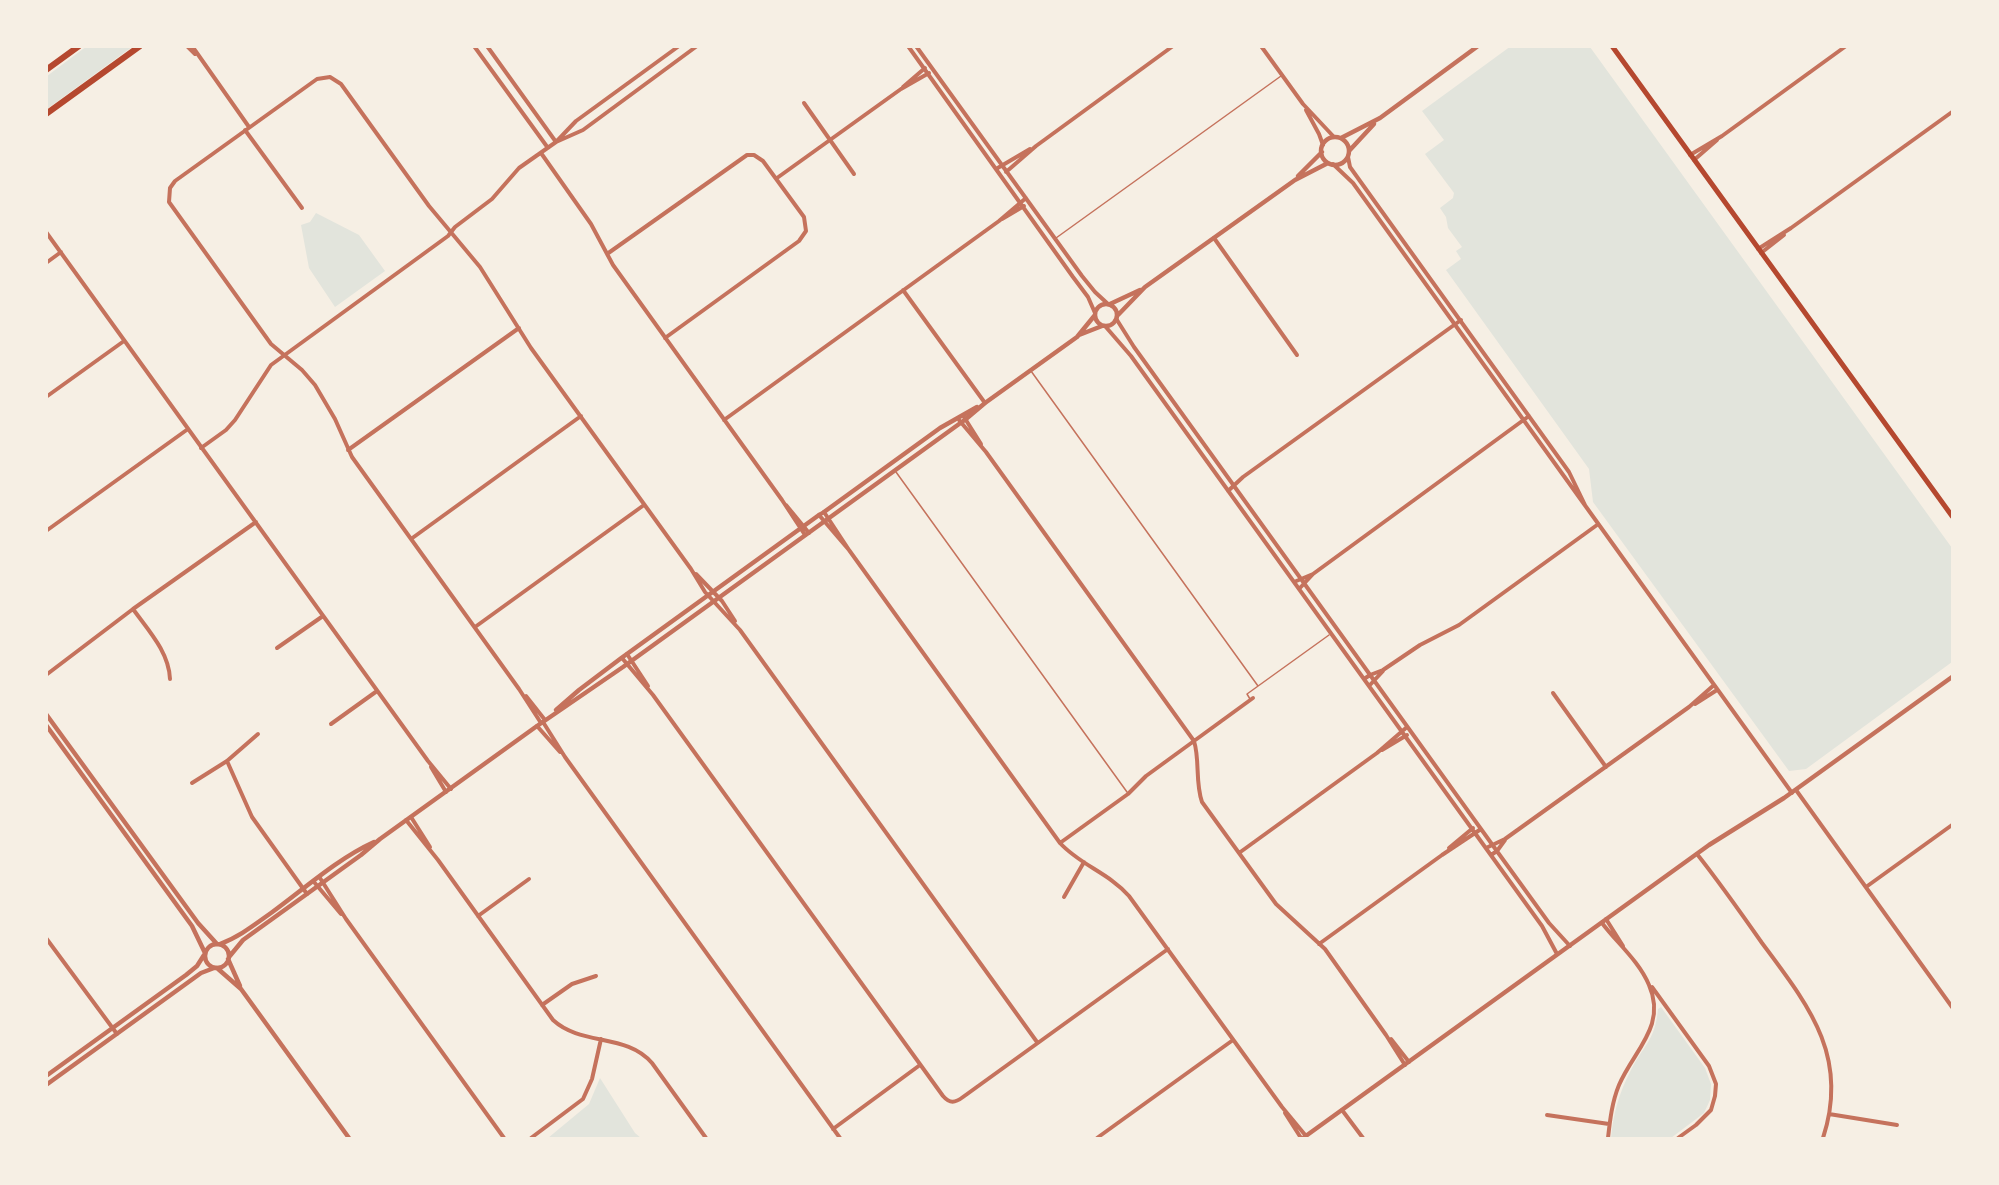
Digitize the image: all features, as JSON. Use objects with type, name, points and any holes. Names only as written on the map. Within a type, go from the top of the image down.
[{"type":"highway","points":[[46,70],[79,46]]},
{"type":"highway","points":[[46,114],[140,46]]},
{"type":"main road","points":[[1612,46],[1953,516]]},
{"type":"street","points":[[187,46],[198,57]]},
{"type":"street","points":[[192,46],[302,208]]},
{"type":"street","points":[[474,46],[548,148]]},
{"type":"street","points":[[487,46],[556,142]]},
{"type":"street","points":[[201,448],[236,420],[268,369],[284,355],[436,244],[492,200],[510,176],[556,142],[576,121],[679,46]]},
{"type":"street","points":[[556,142],[583,130],[697,46]]},
{"type":"street","points":[[1001,176],[1036,146],[1173,46]]},
{"type":"street","points":[[1261,46],[1303,104],[1334,137]]},
{"type":"street","points":[[1323,145],[1327,140],[1334,137],[1341,138],[1380,118],[1478,46]]},
{"type":"street","points":[[1692,157],[1845,46]]},
{"type":"street","points":[[912,47],[933,69],[1082,276],[1100,298],[1115,308],[1128,339],[1230,482],[1549,923],[1570,945]]},
{"type":"street","points":[[912,47],[924,69],[1088,297],[1097,321],[1125,348],[1542,926],[1557,954]]},
{"type":"street","points":[[777,178],[901,89],[929,64]]},
{"type":"street","points":[[901,89],[933,69]]},
{"type":"street","points":[[840,1138],[565,757],[348,450],[335,419],[315,385],[302,370],[266,338],[171,206],[168,193],[175,181],[316,79],[330,77],[341,84],[429,206],[480,267],[519,328],[581,416],[691,569],[716,600],[728,610],[740,630],[1037,1042]]},
{"type":"street","points":[[804,103],[854,174]]},
{"type":"street","points":[[1077,337],[1098,307],[1145,287],[1294,180],[1322,152],[1323,145],[1319,134],[1303,104]]},
{"type":"street","points":[[1760,251],[1953,112]]},
{"type":"street","points":[[1349,151],[1380,118]]},
{"type":"street","points":[[1341,138],[1347,144],[1352,171],[1575,482],[1588,512]]},
{"type":"street","points":[[996,169],[1036,146]]},
{"type":"street","points":[[1322,152],[1331,164],[1353,183],[1714,686],[1866,887],[1953,1007]]},
{"type":"street","points":[[541,153],[591,224],[613,265],[807,534]]},
{"type":"street","points":[[607,254],[747,155],[759,157],[777,178],[804,218],[807,226],[803,237],[665,338]]},
{"type":"street","points":[[1294,180],[1331,164],[1341,163],[1348,158]]},
{"type":"street","points":[[724,420],[999,221],[1022,204],[1026,198]]},
{"type":"street","points":[[1022,204],[1029,203]]},
{"type":"street","points":[[46,232],[449,790]]},
{"type":"street","points":[[1214,238],[1297,355]]},
{"type":"street","points":[[46,263],[62,252]]},
{"type":"street","points":[[542,723],[579,690],[891,464],[962,419],[1077,337],[1112,325],[1145,287]]},
{"type":"street","points":[[903,290],[985,403]]},
{"type":"street","points":[[1228,491],[1243,477],[1461,320]]},
{"type":"street","points":[[348,450],[519,328]]},
{"type":"street","points":[[46,397],[124,341]]},
{"type":"street","points":[[411,539],[581,416]]},
{"type":"street","points":[[1299,589],[1313,574],[1529,416]]},
{"type":"street","points":[[962,419],[1194,741],[1202,802],[1279,907],[1319,944],[1407,1063]]},
{"type":"street","points":[[46,1085],[201,973],[224,965],[243,940],[362,848],[380,839],[716,600],[895,471],[962,419]]},
{"type":"street","points":[[46,531],[188,429]]},
{"type":"street","points":[[1225,486],[1243,477]]},
{"type":"street","points":[[475,627],[645,504]]},
{"type":"street","points":[[822,513],[1060,843],[1069,852],[1122,887],[1303,1138],[1697,854],[1794,792],[1953,677]]},
{"type":"street","points":[[46,673],[256,522]]},
{"type":"street","points":[[1364,679],[1383,670],[1420,645],[1459,625],[1597,525]]},
{"type":"street","points":[[1294,582],[1313,574]]},
{"type":"street","points":[[133,609],[164,653],[169,666],[170,679]]},
{"type":"street","points":[[277,648],[323,615]]},
{"type":"street","points":[[625,656],[920,1065],[943,1096],[952,1102],[963,1097],[1168,950]]},
{"type":"street","points":[[1369,686],[1375,682],[1383,670]]},
{"type":"street","points":[[1486,848],[1505,839],[1689,707],[1714,686]]},
{"type":"street","points":[[1689,707],[1717,690]]},
{"type":"street","points":[[331,724],[377,691]]},
{"type":"street","points":[[1553,693],[1606,767]]},
{"type":"street","points":[[1060,843],[1252,699]]},
{"type":"street","points":[[46,714],[198,923],[218,944],[225,947],[241,989],[349,1138]]},
{"type":"street","points":[[46,725],[192,926],[208,964],[241,989]]},
{"type":"street","points":[[1377,753],[1407,727]]},
{"type":"street","points":[[1239,853],[1377,753],[1411,732]]},
{"type":"street","points":[[192,783],[227,761],[258,734]]},
{"type":"street","points":[[227,761],[252,817],[305,892]]},
{"type":"street","points":[[408,819],[553,1020],[570,1032],[635,1049],[647,1058],[706,1138]]},
{"type":"street","points":[[1442,855],[1478,824]]},
{"type":"street","points":[[1866,887],[1953,825]]},
{"type":"street","points":[[1319,944],[1481,829]]},
{"type":"street","points":[[1491,855],[1497,851],[1505,839]]},
{"type":"street","points":[[1697,854],[1799,994],[1818,1026],[1829,1062],[1831,1097],[1823,1138]]},
{"type":"street","points":[[1064,897],[1084,862]]},
{"type":"street","points":[[478,916],[530,879]]},
{"type":"street","points":[[322,880],[346,920]]},
{"type":"street","points":[[316,884],[346,920],[504,1138]]},
{"type":"street","points":[[46,1076],[186,975],[197,966],[211,945],[240,935],[305,892]]},
{"type":"street","points":[[1604,921],[1709,1066],[1716,1084],[1711,1110],[1678,1138]]},
{"type":"street","points":[[46,938],[117,1035]]},
{"type":"street","points":[[542,1005],[572,984],[596,976]]},
{"type":"street","points":[[1608,1138],[1609,1124],[1619,1085],[1651,1029],[1654,1002],[1648,982]]},
{"type":"street","points":[[531,1138],[583,1099],[592,1079],[601,1039]]},
{"type":"street","points":[[1097,1138],[1233,1040]]},
{"type":"street","points":[[832,1129],[920,1065]]},
{"type":"street","points":[[1342,1110],[1363,1138]]},
{"type":"street","points":[[1828,1114],[1897,1125]]},
{"type":"street","points":[[1547,1115],[1609,1124]]},
{"type":"lane","points":[[1055,238],[1282,75]]},
{"type":"lane","points":[[1031,370],[1258,686]]},
{"type":"lane","points":[[891,464],[1128,794]]},
{"type":"lane","points":[[1252,699],[1247,694],[1337,629]]},
{"type":"shaded area","points":[[87,46],[132,47],[47,109],[47,76]]},
{"type":"shaded area","points":[[1511,46],[1590,47],[1952,548],[1952,662],[1806,769],[1789,771],[1593,502],[1589,469],[1446,270],[1461,259],[1456,251],[1462,247],[1448,228],[1446,217],[1440,208],[1453,198],[1454,193],[1425,154],[1444,140],[1422,111]]},
{"type":"shaded area","points":[[316,213],[359,235],[385,271],[335,307],[309,268],[301,225],[310,222]]},
{"type":"shaded area","points":[[1661,1007],[1705,1068],[1711,1084],[1710,1100],[1704,1113],[1671,1138],[1611,1138],[1615,1113],[1623,1088],[1651,1036],[1658,1009]]},
{"type":"shaded area","points":[[600,1078],[635,1133],[641,1138],[548,1138],[589,1104]]}]
